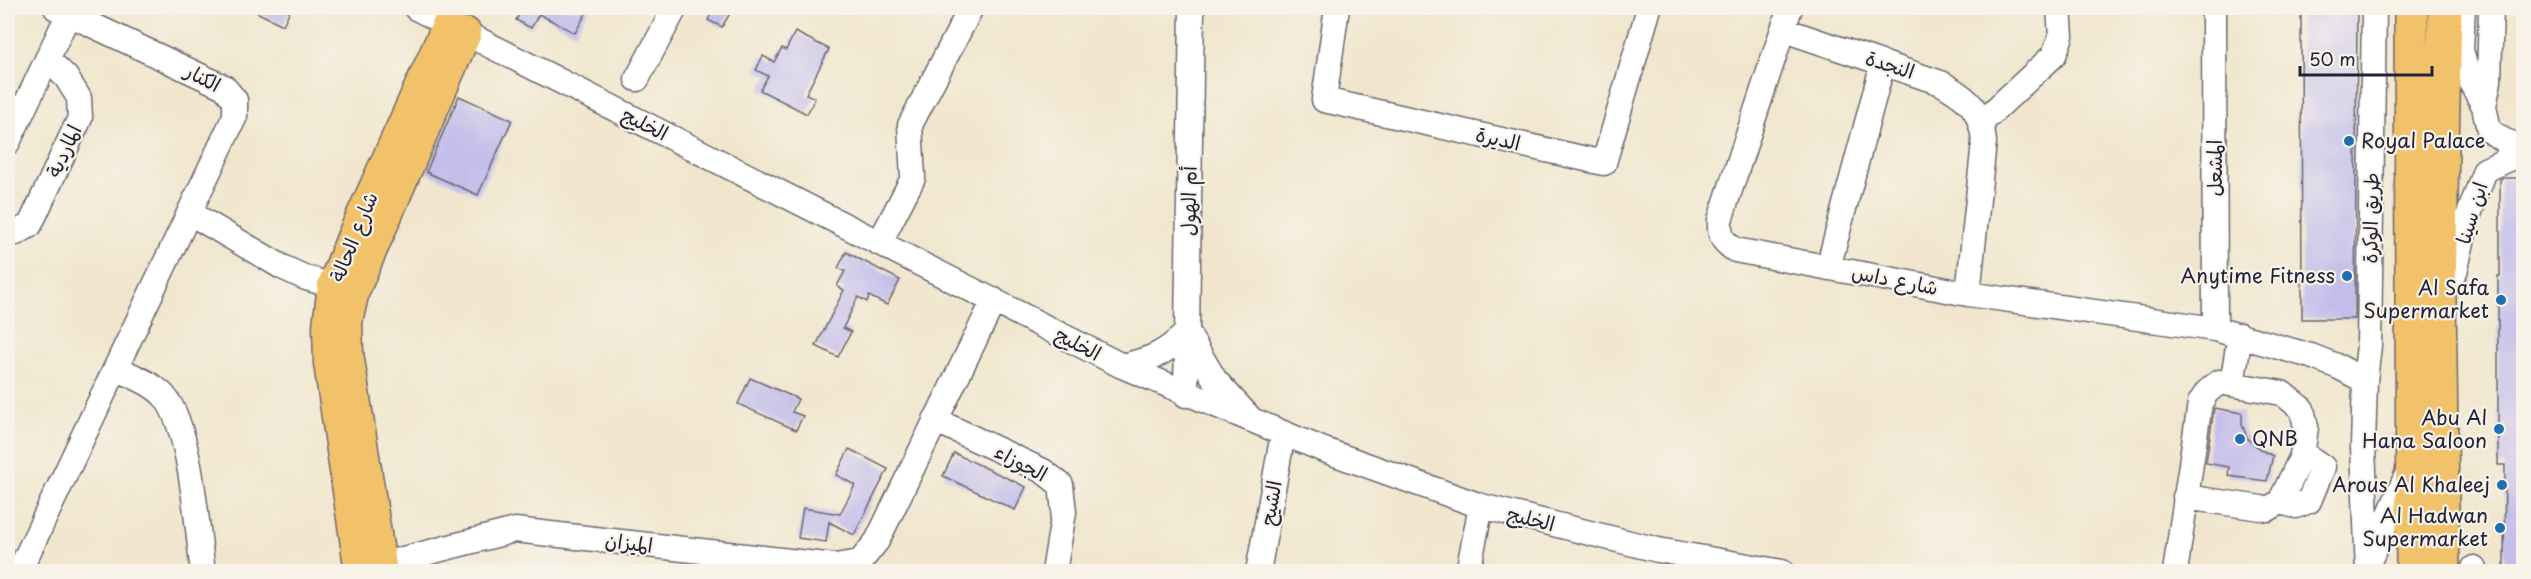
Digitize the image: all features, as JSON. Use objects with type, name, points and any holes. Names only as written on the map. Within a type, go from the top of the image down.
[{"type":"highway","name":"طريق الوكرة","points":[[2411,8],[2413,572]]},
{"type":"highway","points":[[2445,8],[2439,293],[2464,570]]},
{"type":"main road","name":"شارع الحالة","points":[[371,569],[329,363],[328,326],[457,28]]},
{"type":"street","name":"الخليج","points":[[416,8],[1122,366],[1186,395],[1283,434],[1481,506],[1658,550],[1782,572]]},
{"type":"street","points":[[637,79],[675,8]]},
{"type":"street","points":[[880,242],[913,178],[910,125],[971,8]]},
{"type":"street","name":"أم الهول","points":[[1186,395],[1192,8]]},
{"type":"street","name":"الديرة","points":[[1337,8],[1324,100],[1604,163],[1649,8]]},
{"type":"street","points":[[1968,294],[1983,159],[1982,122],[2054,55],[2060,43],[2059,8]]},
{"type":"street","name":"المشعل","points":[[2214,8],[2215,329]]},
{"type":"street","name":"طريق الوكرة","points":[[2366,568],[2363,446],[2365,381],[2369,345],[2374,8]]},
{"type":"street","points":[[2463,8],[2461,50],[2470,81],[2484,106],[2489,130],[2485,170]]},
{"type":"street","points":[[2484,106],[2489,81],[2491,8]]},
{"type":"street","points":[[8,142],[47,58],[62,10]]},
{"type":"street","name":"الكنار","points":[[20,572],[236,116],[235,100],[224,87],[62,10]]},
{"type":"street","name":"النجدة","points":[[1787,19],[1883,63],[1941,83],[1958,92],[1982,122]]},
{"type":"street","name":"شارع داس","points":[[1787,19],[1720,220],[1719,235],[1725,243],[1736,250],[1968,294],[2215,329],[2311,356],[2339,366],[2365,381]]},
{"type":"street","name":"الماردية","points":[[8,231],[16,233],[30,225],[80,118],[79,98],[66,77],[47,58]]},
{"type":"street","points":[[1828,268],[1883,63]]},
{"type":"street","name":"ابن سينا","points":[[2489,130],[2523,150]]},
{"type":"street","name":"ابن سينا","points":[[2439,293],[2455,272],[2468,217],[2485,170],[2523,150]]},
{"type":"street","points":[[190,213],[282,267],[306,278],[343,288]]},
{"type":"street","name":"الميزان","points":[[371,569],[515,530],[835,566],[860,562],[877,542],[994,300]]},
{"type":"street","points":[[1122,366],[1157,357],[1187,332],[1215,380],[1253,421]]},
{"type":"street","points":[[2232,384],[2240,335]]},
{"type":"street","name":"شارع داس","points":[[2311,356],[2353,356],[2365,350],[2369,345]]},
{"type":"street","points":[[116,368],[147,383],[163,395],[176,413],[184,436],[203,572]]},
{"type":"street","points":[[2175,572],[2185,497],[2200,403],[2207,392],[2219,382],[2232,384],[2282,393],[2302,409],[2306,427],[2302,456],[2280,502],[2268,509],[2185,497]]},
{"type":"street","name":"الجوزاء","points":[[935,420],[1043,471],[1061,485],[1064,512],[1054,572]]},
{"type":"street","name":"الشيح","points":[[1258,572],[1283,434]]},
{"type":"street","points":[[2366,568],[2413,460]]},
{"type":"street","points":[[1468,572],[1481,506]]},
{"type":"building","points":[[248,8],[291,8],[283,25]]},
{"type":"building","points":[[523,8],[589,8],[575,33],[539,14],[531,28],[516,20]]},
{"type":"building","points":[[714,8],[733,8],[722,27],[708,20]]},
{"type":"building","points":[[2301,8],[2357,8],[2355,319],[2302,319]]},
{"type":"building","points":[[795,32],[829,49],[806,94],[815,98],[807,114],[760,90],[768,76],[756,70],[763,56],[774,62],[782,48],[786,50]]},
{"type":"building","points":[[459,96],[512,120],[478,195],[426,172]]},
{"type":"building","points":[[2523,178],[2523,568],[2504,567],[2505,465],[2498,465],[2498,276],[2500,276],[2500,179]]},
{"type":"building","points":[[846,252],[900,280],[887,305],[869,296],[867,302],[858,297],[843,328],[851,332],[838,357],[816,346],[844,290],[837,286],[845,271],[838,268]]},
{"type":"building","points":[[750,378],[798,399],[792,412],[803,416],[796,430],[738,404]]},
{"type":"building","points":[[2214,408],[2242,413],[2242,424],[2247,438],[2261,450],[2273,456],[2267,481],[2228,476],[2229,467],[2206,463]]},
{"type":"building","points":[[849,449],[888,469],[854,535],[829,522],[826,542],[798,538],[803,508],[840,514],[855,485],[836,475]]},
{"type":"building","points":[[954,453],[1026,487],[1015,510],[943,476]]},
{"type":"place","name":"Royal Palace","points":[[2349,141]]},
{"type":"place","name":"Anytime Fitness","points":[[2347,276]]},
{"type":"place","name":"Al Safa Supermarket","points":[[2501,300]]},
{"type":"place","name":"Abu Al Hana Saloon","points":[[2499,429]]},
{"type":"place","name":"QNB","points":[[2240,439]]},
{"type":"place","name":"Arous Al Khaleej","points":[[2502,485]]},
{"type":"place","name":"Al Hadwan Supermarket","points":[[2500,528]]}]
